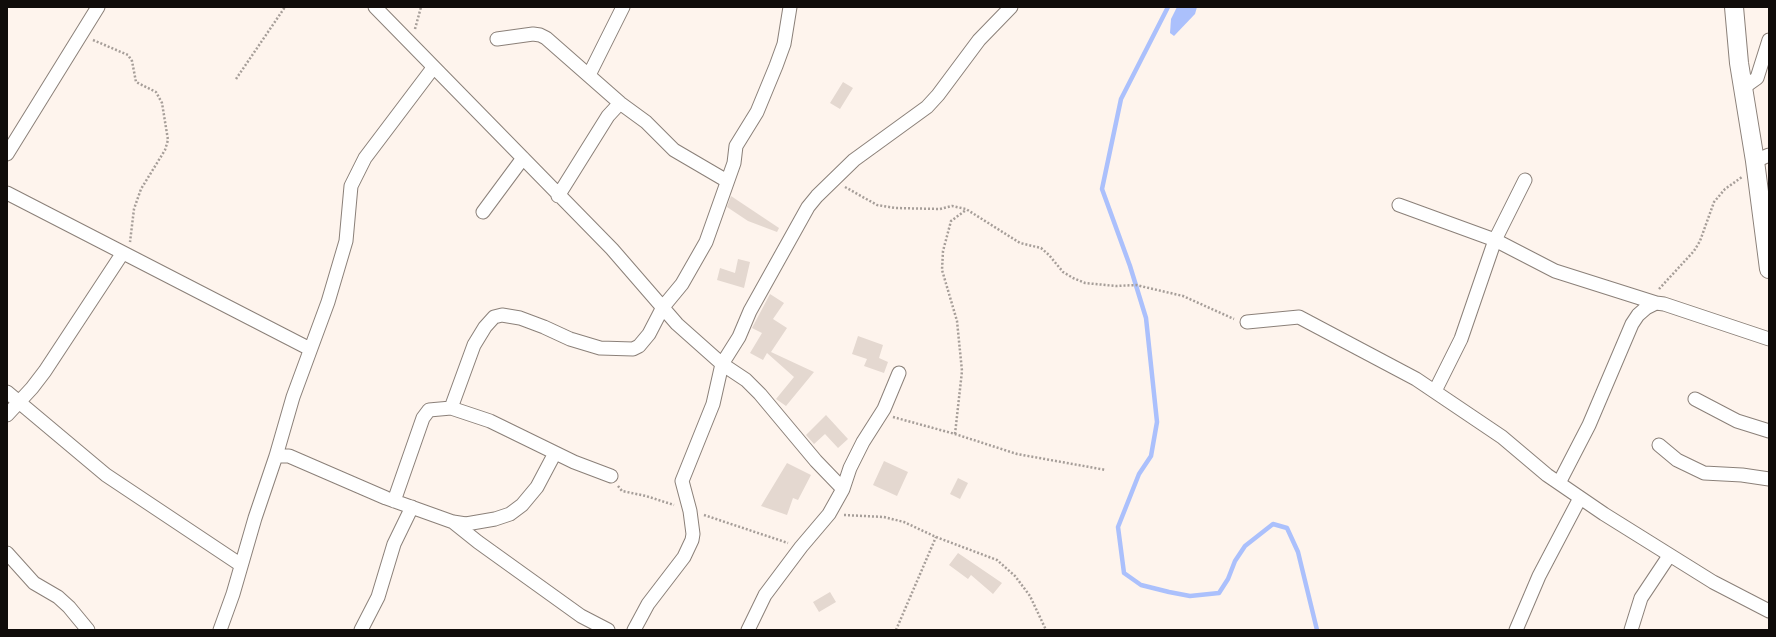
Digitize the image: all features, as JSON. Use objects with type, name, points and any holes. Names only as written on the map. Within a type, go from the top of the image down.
[{"type":"street","points":[[7,154],[98,7]]},
{"type":"street","points":[[375,7],[606,244],[678,324],[722,364],[746,380],[760,394],[816,461],[843,489]]},
{"type":"street","points":[[588,75],[623,7]]},
{"type":"street","points":[[451,408],[474,345],[485,327],[494,317],[502,315],[520,318],[570,339],[600,348],[633,349],[639,346],[649,334],[663,306],[682,284],[696,263],[706,242],[734,163],[736,146],[757,112],[784,44],[790,7]]},
{"type":"street","points":[[634,630],[648,604],[684,557],[692,540],[693,534],[690,511],[682,481],[712,404],[722,364],[739,337],[750,311],[808,207],[854,160],[927,107],[938,95],[979,40],[1011,7]]},
{"type":"street","points":[[1734,7],[1738,63],[1760,161],[1769,269]]},
{"type":"street","points":[[497,39],[540,35],[620,103],[646,122],[674,150],[727,182]]},
{"type":"street","points":[[1743,88],[1757,78],[1769,40]]},
{"type":"street","points":[[220,630],[233,594],[293,397],[328,302],[346,241],[348,203],[356,175],[378,139],[406,106],[433,68]]},
{"type":"street","points":[[558,196],[608,116],[620,103]]},
{"type":"street","points":[[483,212],[523,158]]},
{"type":"street","points":[[1435,391],[1461,339],[1495,240],[1525,180]]},
{"type":"street","points":[[7,193],[310,349]]},
{"type":"street","points":[[1399,205],[1495,240],[1555,271],[1689,312],[1769,339]]},
{"type":"street","points":[[7,415],[18,401],[32,388],[45,371],[123,254]]},
{"type":"street","points":[[1558,483],[1589,425],[1632,324],[1638,315],[1653,302]]},
{"type":"street","points":[[1246,322],[1293,316],[1305,319],[1435,391],[1502,437],[1558,483],[1580,498],[1669,556],[1713,582],[1769,611]]},
{"type":"street","points":[[748,630],[766,595],[801,547],[829,514],[843,489],[853,461],[881,414],[899,374]]},
{"type":"street","points":[[7,392],[106,475],[241,565]]},
{"type":"street","points":[[1695,399],[1737,421],[1761,430],[1769,431]]},
{"type":"street","points":[[394,501],[425,414],[429,410],[451,408],[490,421],[555,453],[611,476]]},
{"type":"street","points":[[1660,445],[1677,460],[1704,473],[1742,475],[1769,479]]},
{"type":"street","points":[[276,456],[288,456],[394,501],[453,522],[466,524],[495,519],[510,514],[522,504],[537,487],[555,453]]},
{"type":"street","points":[[1516,630],[1539,576],[1580,498]]},
{"type":"street","points":[[362,630],[378,597],[394,544],[412,507]]},
{"type":"street","points":[[453,522],[478,542],[581,616],[608,630]]},
{"type":"street","points":[[7,553],[34,583],[58,597],[69,607],[88,630]]},
{"type":"street","points":[[1631,630],[1641,598],[1669,556]]},
{"type":"path","points":[[236,79],[285,7]]},
{"type":"path","points":[[411,45],[422,7]]},
{"type":"path","points":[[82,31],[100,44],[128,54],[132,61],[136,82],[156,92],[162,103],[168,140],[165,150],[141,189],[134,209],[130,242],[123,254]]},
{"type":"path","points":[[1653,302],[1694,251],[1700,241],[1714,202],[1725,189],[1760,161]]},
{"type":"path","points":[[833,180],[877,204],[895,208],[940,209],[952,206],[966,209],[974,212],[1020,243],[1041,248],[1063,272],[1085,283],[1116,286],[1136,285],[1183,296],[1231,318],[1246,322]]},
{"type":"path","points":[[955,434],[962,371],[957,321],[942,270],[943,251],[951,221],[966,209]]},
{"type":"path","points":[[881,414],[955,434],[1017,454],[1106,470]]},
{"type":"path","points":[[829,514],[884,517],[904,522],[936,537],[997,560],[1015,576],[1030,596],[1046,630]]},
{"type":"path","points":[[896,630],[936,537]]},
{"type":"water","points":[[1177,7],[1197,7],[1195,14],[1174,36],[1170,33],[1171,19]]},
{"type":"building","points":[[843,82],[853,88],[840,109],[830,103]]},
{"type":"building","points":[[731,196],[779,228],[777,232],[748,221],[727,207]]},
{"type":"building","points":[[738,259],[750,262],[744,288],[717,280],[720,268],[735,273]]},
{"type":"building","points":[[770,294],[784,303],[773,319],[787,328],[771,352],[814,372],[786,406],[776,399],[794,377],[767,353],[763,360],[750,353],[762,333],[752,328]]},
{"type":"building","points":[[858,336],[883,345],[879,358],[888,362],[884,373],[864,366],[867,359],[852,354]]},
{"type":"building","points":[[826,415],[848,439],[838,448],[825,434],[814,444],[806,435]]},
{"type":"building","points":[[884,461],[908,472],[897,496],[873,485]]},
{"type":"building","points":[[787,463],[811,475],[798,500],[793,498],[787,515],[761,506]]},
{"type":"building","points":[[958,478],[968,483],[960,499],[950,494]]},
{"type":"building","points":[[958,553],[1002,583],[993,594],[971,575],[968,579],[949,565]]},
{"type":"building","points":[[830,592],[836,602],[819,612],[813,602]]},
{"type":"waterway","points":[[1168,7],[1121,99],[1102,189],[1130,266],[1146,318],[1157,422],[1151,456],[1139,474],[1118,527],[1124,573],[1141,585],[1169,592],[1190,596],[1219,593],[1228,579],[1235,561],[1245,546],[1273,524],[1287,528],[1298,552],[1317,630]]}]
